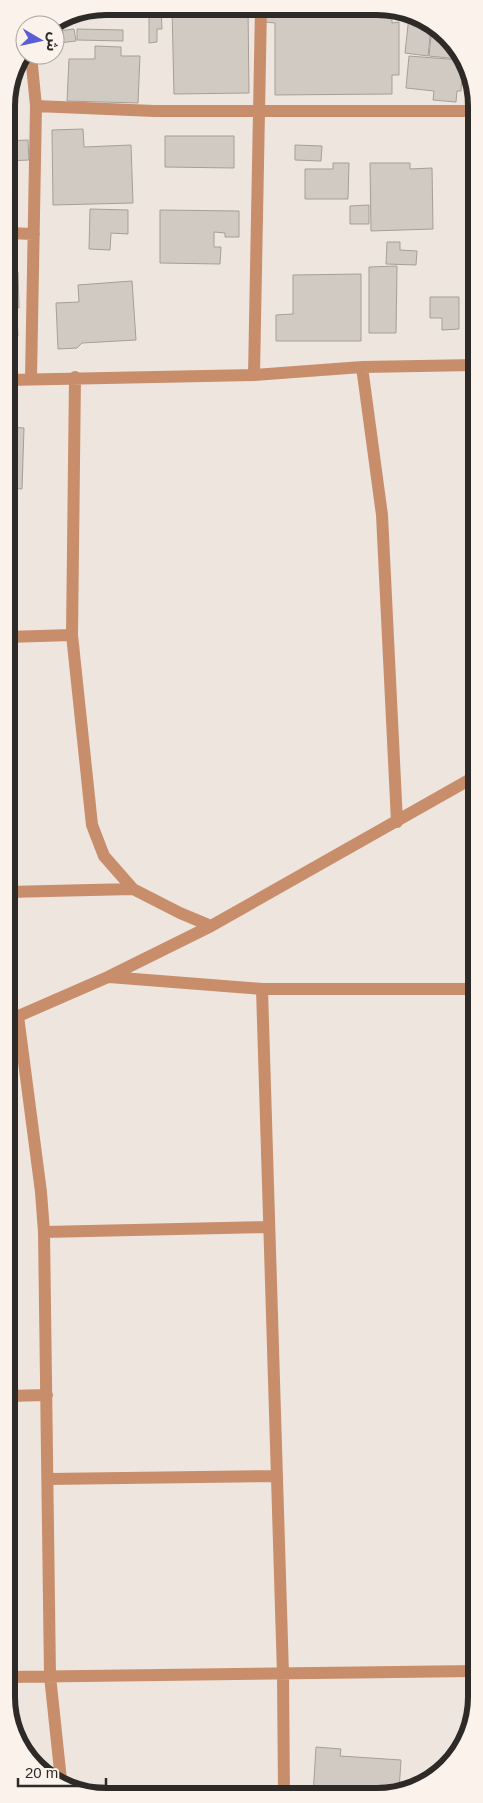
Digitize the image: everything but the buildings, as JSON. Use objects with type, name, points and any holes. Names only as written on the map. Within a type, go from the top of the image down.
[{"type":"street","points":[[254,375],[261,15]]},
{"type":"street","points":[[31,379],[36,106],[33,65]]},
{"type":"street","points":[[36,106],[154,111],[468,111]]},
{"type":"street","points":[[15,233],[34,234]]},
{"type":"street","points":[[15,380],[254,375],[362,367],[468,365]]},
{"type":"street","points":[[362,367],[382,515],[397,822]]},
{"type":"street","points":[[75,377],[72,635],[92,826],[104,856],[133,888],[180,913],[211,926]]},
{"type":"street","points":[[15,637],[72,635]]},
{"type":"street","points":[[15,1018],[108,977],[211,926],[468,781]]},
{"type":"street","points":[[15,892],[133,888]]},
{"type":"street","points":[[108,977],[262,989],[468,989]]},
{"type":"street","points":[[262,989],[283,1674],[284,1788]]},
{"type":"street","points":[[15,1037],[41,1192],[44,1232],[50,1676],[61,1776]]},
{"type":"street","points":[[44,1232],[269,1227]]},
{"type":"street","points":[[15,1396],[47,1396]]},
{"type":"street","points":[[48,1479],[277,1476]]},
{"type":"street","points":[[15,1677],[468,1671]]}]
